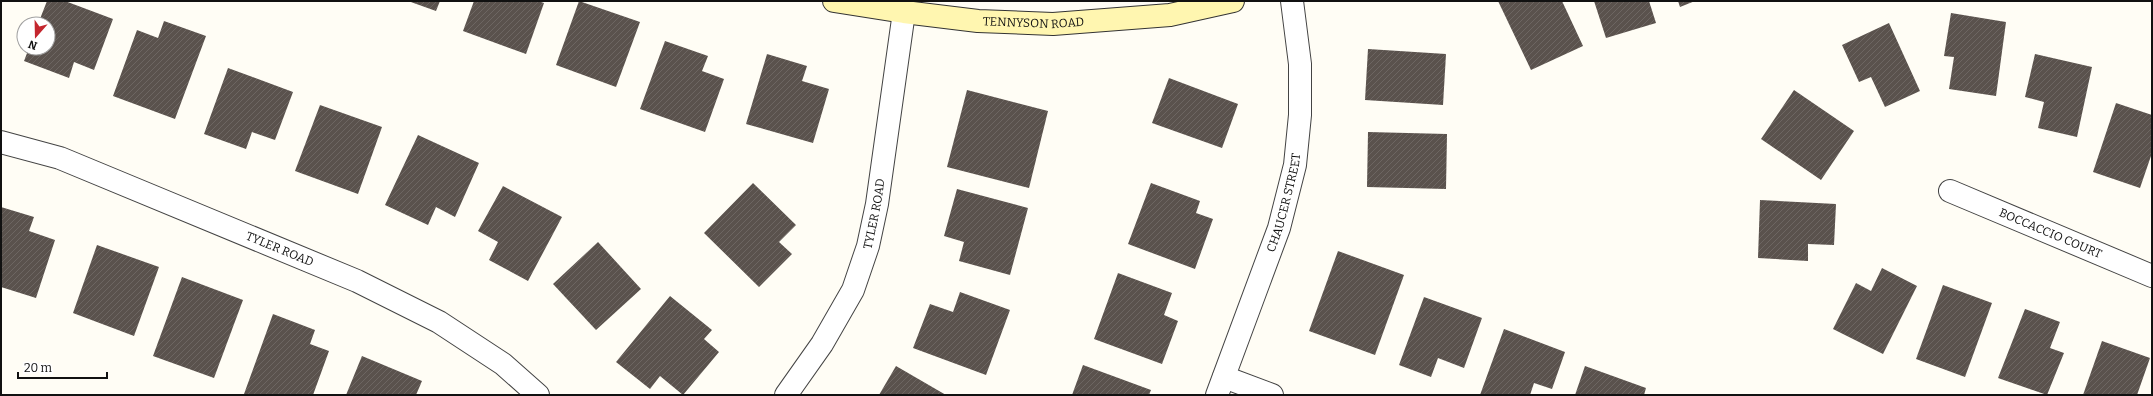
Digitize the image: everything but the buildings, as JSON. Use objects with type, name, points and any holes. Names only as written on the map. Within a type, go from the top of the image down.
[{"type":"street","name":"TENNYSON ROAD","points":[[834,1],[904,12],[978,21],[1053,24],[1170,15],[1234,1]]},
{"type":"street","name":"CHAUCER STREET","points":[[1221,386],[1279,228],[1295,165],[1300,115],[1300,64],[1292,1]]},
{"type":"street","name":"TYLER ROAD","points":[[786,395],[822,344],[853,290],[868,246],[877,204],[904,12]]},
{"type":"street","name":"TYLER ROAD","points":[[1,142],[60,158],[357,281],[438,322],[503,364],[538,395]]},
{"type":"street","name":"BOCCACCIO COURT","points":[[1950,191],[2152,276]]},
{"type":"street","points":[[1221,386],[1272,395]]}]
